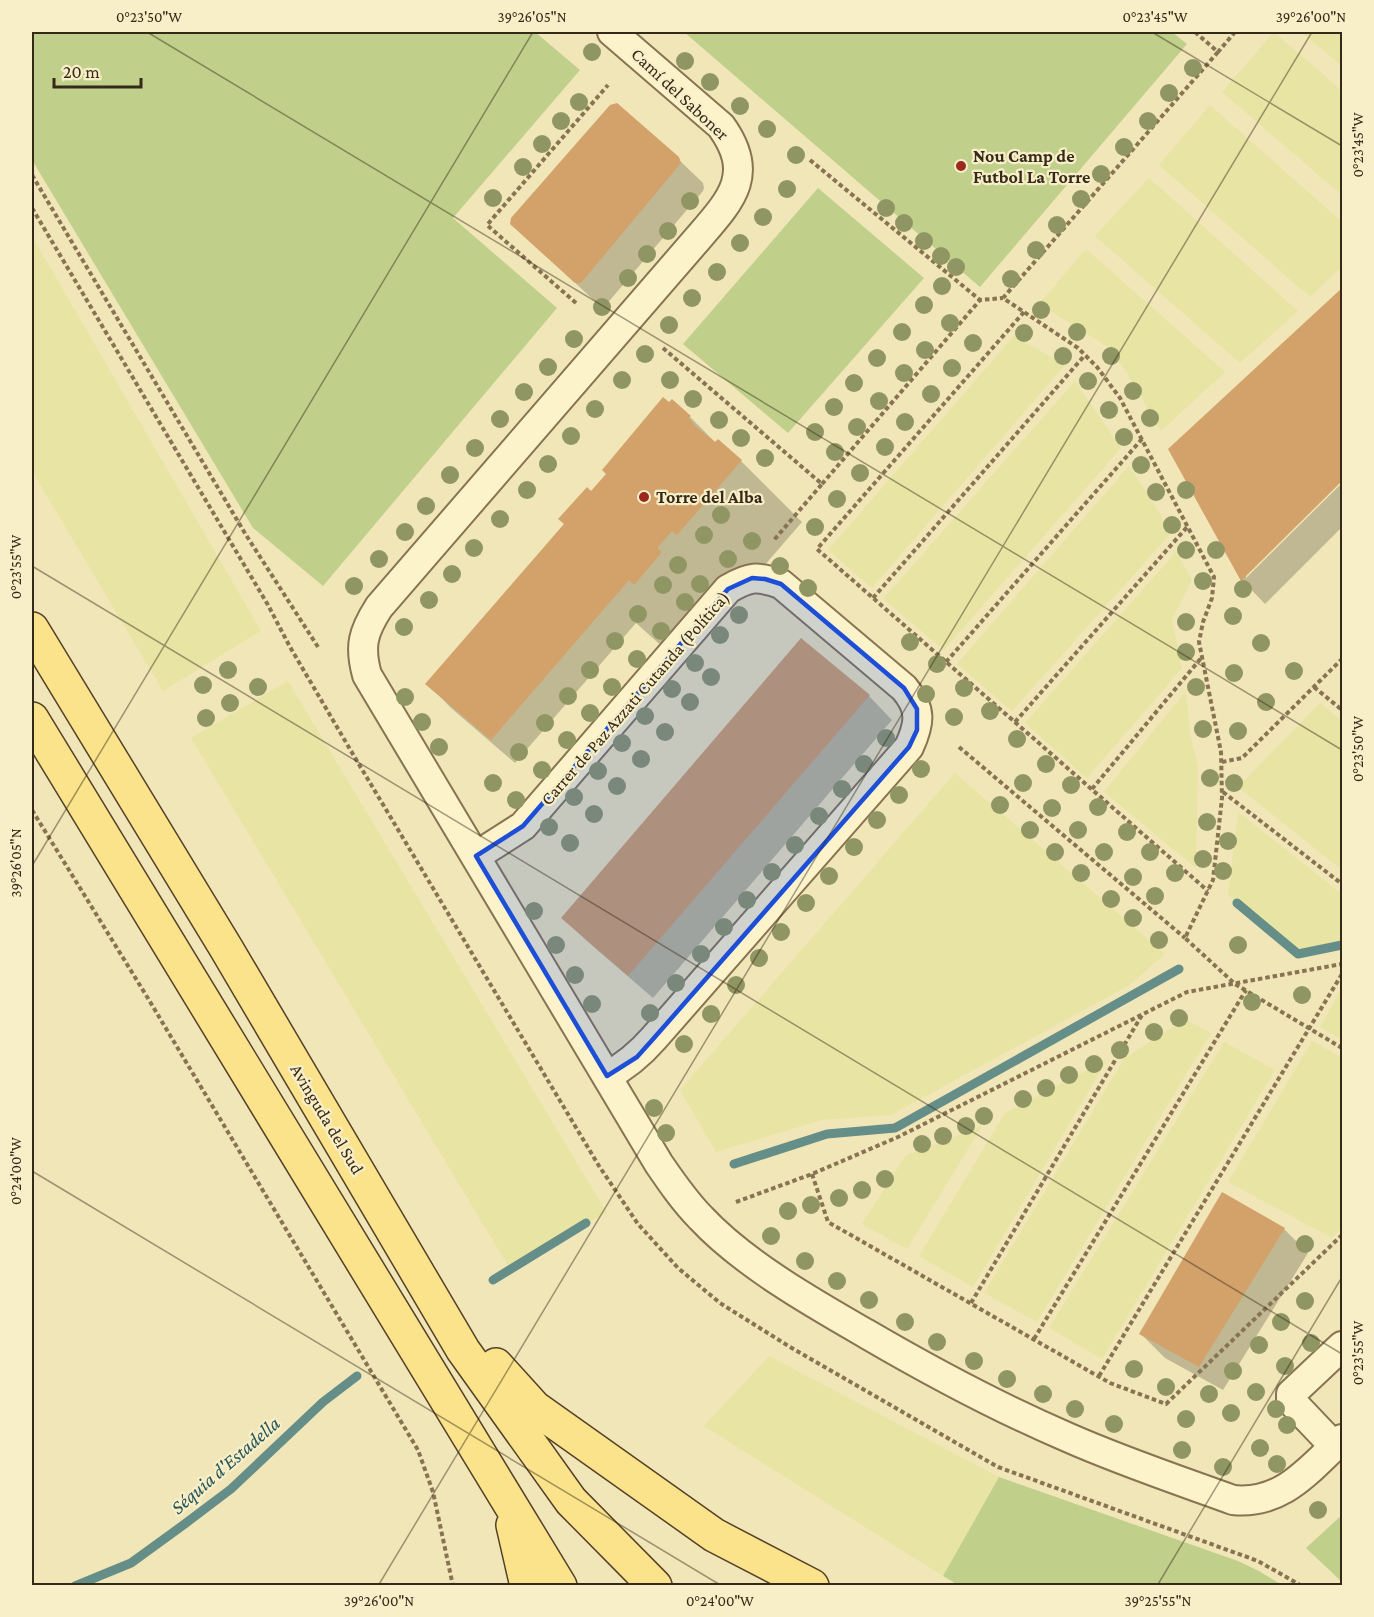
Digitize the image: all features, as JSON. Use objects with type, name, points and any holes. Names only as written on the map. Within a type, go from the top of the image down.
[{"type":"main road","name":"Avinguda del Sud","points":[[32,629],[226,948],[463,1350],[571,1501],[655,1586]]},
{"type":"main road","points":[[32,719],[560,1586]]},
{"type":"main road","points":[[226,948],[283,1028],[477,1343],[535,1408],[714,1535],[812,1586]]},
{"type":"main road","points":[[507,1497],[527,1586]]},
{"type":"street","name":"Camí del Saboner","points":[[476,856],[367,675],[363,635],[379,608],[731,198],[739,162],[733,142],[721,126],[612,32]]},
{"type":"street","name":"Carrer de Paz Azzati Cutanda (Política)","points":[[476,856],[523,826],[728,589],[740,582],[752,578],[781,584],[913,698],[918,710],[917,730],[909,747],[637,1057],[607,1076]]},
{"type":"street","points":[[476,856],[659,1164],[681,1197],[726,1242],[769,1273],[836,1317],[917,1363],[1068,1438],[1233,1500],[1249,1502],[1275,1495],[1291,1485],[1338,1442],[1294,1404],[1291,1394],[1342,1346]]},
{"type":"path","points":[[1195,32],[1218,52]]},
{"type":"path","points":[[1003,298],[1235,32]]},
{"type":"path","points":[[576,303],[487,225],[608,85]]},
{"type":"path","points":[[810,160],[980,300]]},
{"type":"path","points":[[32,175],[246,534],[318,647]]},
{"type":"path","points":[[774,540],[980,300],[1003,298],[1078,348],[1097,367],[1120,398],[1214,577],[1212,598],[1203,622],[1199,642],[1221,752],[1222,791],[1213,880],[1185,938]]},
{"type":"path","points":[[1024,312],[817,549],[1208,891]]},
{"type":"path","points":[[663,348],[822,484]]},
{"type":"path","points":[[873,598],[1085,355]]},
{"type":"path","points":[[946,662],[1142,439]]},
{"type":"path","points":[[1015,722],[1188,526]]},
{"type":"path","points":[[1092,789],[1202,657]]},
{"type":"path","points":[[1222,762],[1242,758],[1342,659]]},
{"type":"path","points":[[1314,687],[1342,710]]},
{"type":"path","points":[[959,747],[1185,938],[1235,984],[1342,1048]]},
{"type":"path","points":[[1222,791],[1342,884]]},
{"type":"path","points":[[32,810],[149,1000],[418,1450],[434,1492],[453,1586]]},
{"type":"path","points":[[736,1202],[812,1174],[898,1137],[1187,992],[1342,964]]},
{"type":"path","points":[[1099,1376],[1342,974]]},
{"type":"path","points":[[1034,1339],[1246,990]]},
{"type":"path","points":[[971,1303],[1143,1014]]},
{"type":"path","points":[[812,1174],[828,1222],[1110,1383],[1166,1404],[1342,1235]]},
{"type":"highlighted area","points":[[752,578],[781,584],[904,688],[917,709],[917,730],[909,747],[637,1057],[607,1076],[476,856],[523,826],[728,589]]},
{"type":"shaded area","points":[[1274,32],[1342,91],[1342,195],[1222,92]]},
{"type":"shaded area","points":[[1301,32],[1342,32],[1342,66]]},
{"type":"shaded area","points":[[1210,105],[1342,222],[1342,266],[1310,297],[1159,165]]},
{"type":"shaded area","points":[[1149,178],[1298,311],[1240,363],[1095,236]]},
{"type":"shaded area","points":[[32,236],[261,631],[163,691],[32,471]]},
{"type":"shaded area","points":[[1086,249],[1225,372],[1161,431],[1124,368],[1108,347],[1039,304]]},
{"type":"shaded area","points":[[1014,336],[1065,365],[872,588],[828,550]]},
{"type":"shaded area","points":[[1075,381],[1121,448],[944,650],[883,599]]},
{"type":"shaded area","points":[[1129,466],[1172,532],[1012,711],[957,664]]},
{"type":"shaded area","points":[[1176,552],[1192,580],[1172,619],[1182,668],[1087,778],[1025,723]]},
{"type":"shaded area","points":[[288,681],[607,1213],[586,1223],[510,1269],[191,738]]},
{"type":"shaded area","points":[[1186,691],[1190,734],[1198,767],[1196,868],[1104,792]]},
{"type":"shaded area","points":[[1320,703],[1342,721],[1342,870],[1238,787]]},
{"type":"shaded area","points":[[955,773],[1165,954],[1128,986],[891,1115],[822,1120],[716,1152],[680,1090]]},
{"type":"shaded area","points":[[1238,812],[1342,894],[1342,945],[1298,954],[1228,895]]},
{"type":"shaded area","points":[[1342,988],[1342,1040],[1320,1027]]},
{"type":"shaded area","points":[[1185,1019],[1211,1033],[1037,1322],[984,1293],[1124,1059]]},
{"type":"shaded area","points":[[1312,1041],[1342,1058],[1342,1227],[1332,1238],[1228,1182]]},
{"type":"shaded area","points":[[1224,1042],[1275,1070],[1102,1359],[1049,1328]]},
{"type":"shaded area","points":[[1107,1060],[973,1287],[919,1256],[1005,1113]]},
{"type":"shaded area","points":[[982,1126],[907,1249],[862,1224],[906,1155]]},
{"type":"shaded area","points":[[769,1356],[999,1477],[943,1576],[704,1426]]},
{"type":"green space","points":[[32,32],[535,32],[580,70],[453,218],[557,308],[323,586],[253,528],[32,160]]},
{"type":"green space","name":"Nou Camp de Futbol La Torre","points":[[684,32],[1172,32],[1187,44],[980,287]]},
{"type":"green space","points":[[818,188],[924,278],[788,433],[683,344]]},
{"type":"green space","points":[[999,1477],[1238,1561],[1282,1585],[958,1585],[943,1576]]},
{"type":"green space","points":[[1342,1515],[1342,1582],[1306,1548]]},
{"type":"building","points":[[617,103],[679,157],[681,163],[581,283],[575,283],[510,224],[511,218],[610,105]]},
{"type":"building","points":[[1342,288],[1342,481],[1241,581],[1168,449]]},
{"type":"building","points":[[663,397],[669,402],[672,399],[691,416],[689,418],[695,426],[715,442],[718,439],[742,460],[677,535],[672,531],[657,548],[662,552],[634,585],[629,580],[491,740],[425,684],[564,524],[558,519],[587,487],[591,491],[606,474],[602,470]]},
{"type":"building","points":[[801,638],[870,695],[628,976],[561,918]]},
{"type":"building","points":[[1222,1192],[1285,1228],[1199,1367],[1139,1334]]},
{"type":"waterway","points":[[1237,903],[1298,954],[1342,945]]},
{"type":"waterway","points":[[734,1164],[827,1134],[895,1128],[1179,969]]},
{"type":"waterway","points":[[493,1280],[586,1223]]},
{"type":"waterway","name":"Séquia d'Estadella","points":[[75,1586],[131,1563],[186,1523],[231,1489],[323,1402],[357,1376]]},
{"type":"place","name":"Nou Camp de Futbol La Torre","points":[[961,166]]},
{"type":"place","name":"Torre del Alba","points":[[644,497]]}]
